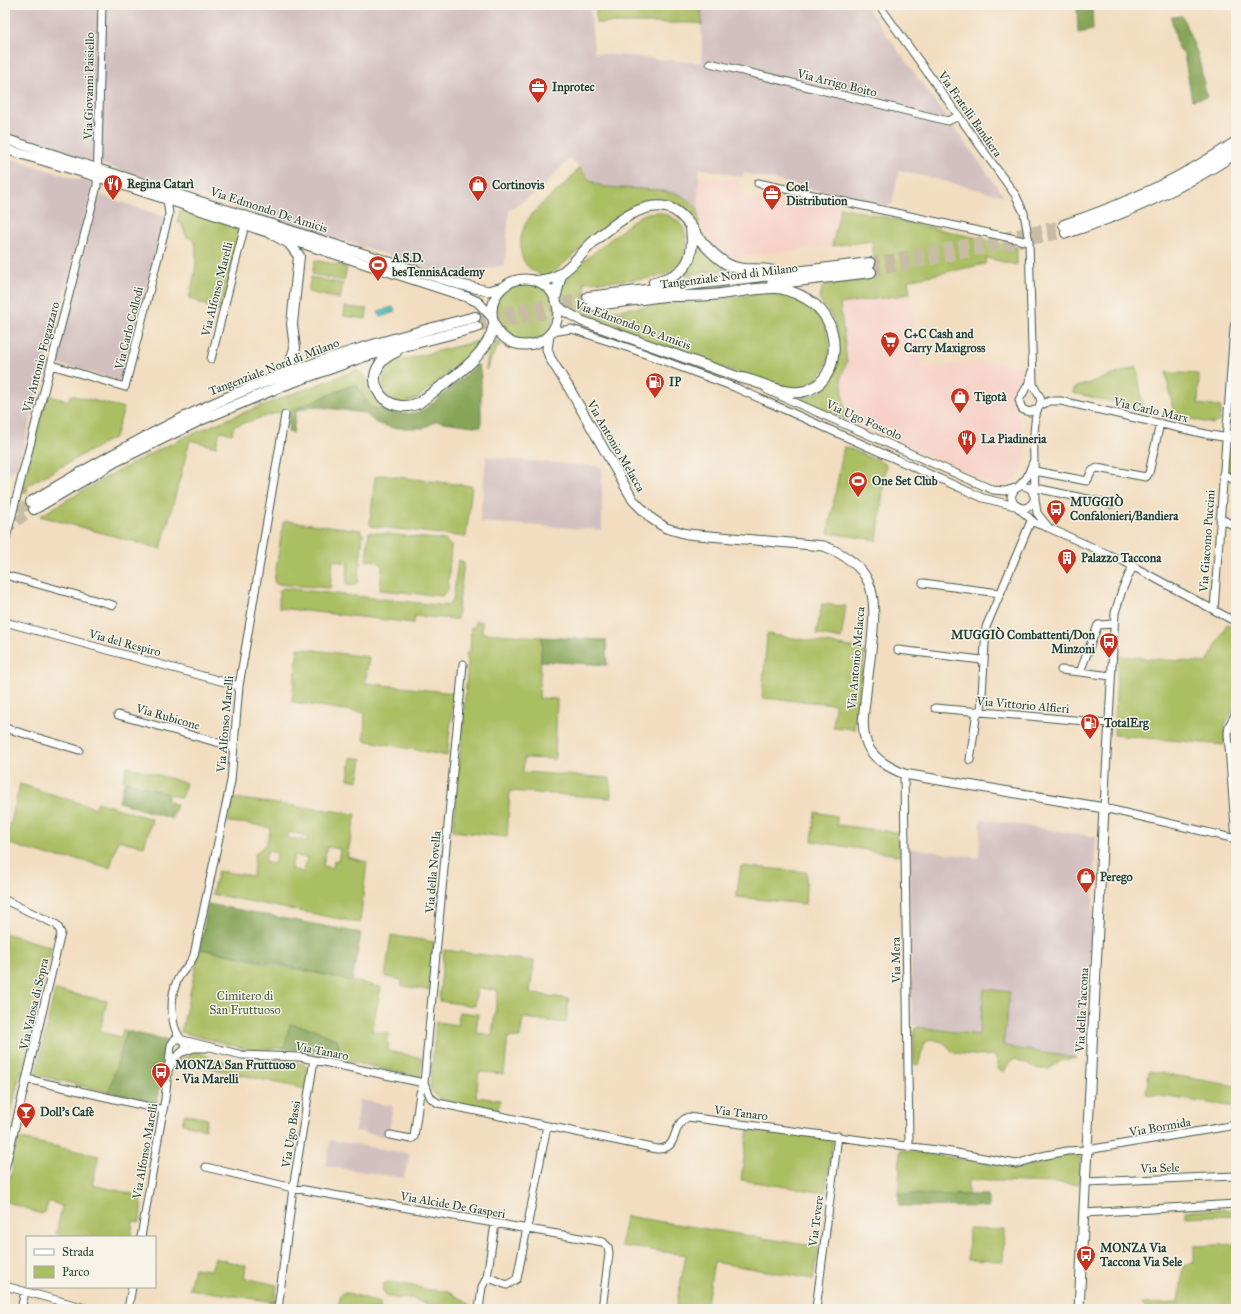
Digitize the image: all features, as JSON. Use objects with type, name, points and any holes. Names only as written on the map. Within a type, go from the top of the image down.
[{"type":"highway","points":[[1236,142],[1163,185],[1065,229],[1148,201],[1194,178],[1236,152]]},
{"type":"highway","points":[[537,281],[548,280],[561,274],[594,242],[618,222],[641,209],[665,207],[674,211],[690,226],[716,256],[730,265],[753,270],[772,270],[777,273]]},
{"type":"highway","points":[[627,291],[632,286],[667,279],[683,270],[692,253],[690,226]]},
{"type":"highway","points":[[234,394],[237,388],[289,368],[295,348],[292,324],[299,256],[289,243],[269,232]]},
{"type":"highway","name":"Tangenziale Nord di Milano","points":[[871,267],[666,296],[588,301],[627,291],[777,273],[871,267]]},
{"type":"highway","points":[[556,302],[561,274]]},
{"type":"highway","points":[[666,296],[711,295],[781,288],[797,294],[817,306],[828,321],[833,336],[834,356],[826,374],[814,387],[806,391],[785,391],[754,380],[741,378]]},
{"type":"highway","points":[[429,339],[423,344],[386,356],[381,361],[376,370],[375,378],[380,394],[386,400],[401,407],[419,403],[473,360],[485,348],[490,339],[493,321]]},
{"type":"highway","name":"Tangenziale Nord di Milano","points":[[476,322],[429,339],[355,359],[284,385],[198,421],[116,461],[32,505],[82,471],[148,436],[234,394],[358,349],[476,322]]},
{"type":"main road","name":"Via Edmondo De Amicis","points":[[5,139],[167,199],[467,297],[478,302],[493,321]]},
{"type":"main road","name":"Via Edmondo De Amicis","points":[[5,149],[98,173],[458,284],[488,291],[503,287]]},
{"type":"main road","points":[[528,279],[537,281],[548,288],[556,302],[557,318],[550,333],[538,343],[526,346],[515,344],[504,339],[493,321],[493,302],[503,287],[518,280],[528,279]]},
{"type":"main road","name":"Via Edmondo De Amicis","points":[[556,302],[564,312],[582,321],[703,364]]},
{"type":"main road","name":"Via Antonio Melacca","points":[[550,333],[547,349],[550,358],[569,388],[626,491],[640,509],[652,519],[666,528],[687,534],[824,546],[840,552],[859,566],[865,575],[873,595],[874,617],[863,717],[864,733],[867,744],[874,754],[889,767],[904,774],[1104,808]]},
{"type":"main road","name":"Via Antonio Melacca","points":[[526,346],[539,351],[550,358]]},
{"type":"main road","name":"Via Ugo Foscolo","points":[[703,364],[741,378]]},
{"type":"main road","name":"Via della Taccona","points":[[1079,1309],[1104,808]]},
{"type":"street","name":"Via Giovanni Paisiello","points":[[98,173],[102,5]]},
{"type":"street","name":"Via Fratelli Bandiera","points":[[879,5],[1016,196],[1024,213],[1029,242],[1032,371],[1037,392],[1042,401],[1038,408],[1033,427],[1035,471],[1034,497]]},
{"type":"street","name":"Via Arrigo Boito","points":[[710,63],[948,121],[959,116]]},
{"type":"street","name":"Via Antonio Fogazzaro","points":[[5,542],[97,186],[98,173]]},
{"type":"street","points":[[758,183],[1029,242]]},
{"type":"street","name":"Via Carlo Collodi","points":[[51,365],[125,386],[169,214],[167,199]]},
{"type":"street","name":"Via Alfonso Marelli","points":[[210,359],[245,225]]},
{"type":"street","name":"Via Giacomo Puccini","points":[[1214,610],[1225,438],[1234,328],[1236,320]]},
{"type":"street","points":[[550,333],[571,329],[702,374],[964,490],[991,500],[1022,508],[1028,508],[1033,503],[1034,497]]},
{"type":"street","name":"Via Fratelli Bandiera","points":[[1032,371],[1026,391],[1019,400],[1022,409],[1033,427]]},
{"type":"street","name":"Via Ugo Foscolo","points":[[741,378],[992,490],[1005,491],[1020,487],[1035,487],[1111,504]]},
{"type":"street","points":[[1026,391],[1037,392]]},
{"type":"street","name":"Via Carlo Marx","points":[[1037,392],[1061,401],[1160,424],[1236,439]]},
{"type":"street","name":"Via Carlo Marx","points":[[1038,408],[1049,401],[1061,401]]},
{"type":"street","points":[[1022,409],[1030,412],[1038,408]]},
{"type":"street","name":"Via Alfonso Marelli","points":[[182,1039],[175,1026],[172,1001],[178,980],[194,955],[231,781],[239,686],[285,415]]},
{"type":"street","points":[[1035,471],[1087,481],[1092,471],[1096,468],[1146,477],[1149,473],[1160,424]]},
{"type":"street","name":"Via Fratelli Bandiera","points":[[1020,487],[1030,472],[1034,460]]},
{"type":"street","name":"Via Giacomo Puccini","points":[[1223,474],[1236,481]]},
{"type":"street","points":[[1049,528],[1037,513],[1031,489],[1020,487],[1011,497],[1016,506],[1031,521],[1134,566],[1236,622]]},
{"type":"street","points":[[1220,518],[1236,527]]},
{"type":"street","points":[[970,760],[979,712],[982,660],[986,627],[999,593],[1031,521]]},
{"type":"street","points":[[1134,566],[1116,607],[1104,808],[1236,839],[1228,733],[1229,726],[1236,713]]},
{"type":"street","points":[[5,575],[113,605]]},
{"type":"street","points":[[923,583],[999,593]]},
{"type":"street","name":"Via del Respiro","points":[[5,622],[239,686]]},
{"type":"street","points":[[1080,672],[1098,625],[1114,624]]},
{"type":"street","points":[[898,650],[982,660]]},
{"type":"street","name":"Via della Novella","points":[[424,1083],[463,664]]},
{"type":"street","points":[[1061,670],[1111,676]]},
{"type":"street","name":"Via Vittorio Alfieri","points":[[935,708],[1108,723]]},
{"type":"street","name":"Via Rubicone","points":[[118,715],[234,748]]},
{"type":"street","points":[[5,728],[79,750]]},
{"type":"street","name":"Via Mera","points":[[904,774],[909,1146]]},
{"type":"street","name":"Via Valosa di Sopra","points":[[5,900],[57,925],[61,933],[5,1169]]},
{"type":"street","name":"Via Alfonso Marelli","points":[[141,1236],[163,1110],[171,1044],[175,1026]]},
{"type":"street","points":[[175,1039],[182,1039],[186,1046],[181,1053],[172,1051],[171,1044],[175,1039]]},
{"type":"street","name":"Via Tanaro","points":[[182,1039],[242,1055],[285,1055],[424,1083],[431,1098],[438,1103],[663,1149],[668,1148],[672,1144],[678,1124],[688,1117],[951,1152],[1016,1164],[1042,1156],[1087,1150]]},
{"type":"street","name":"Via Tanaro","points":[[181,1053],[198,1048],[216,1048]]},
{"type":"street","name":"Via Alfonso Marelli","points":[[169,1068],[181,1053]]},
{"type":"street","name":"Via Ugo Bassi","points":[[278,1309],[293,1188],[314,1060]]},
{"type":"street","points":[[27,1079],[163,1110]]},
{"type":"street","points":[[390,1135],[411,1139],[414,1137],[420,1093],[424,1083]]},
{"type":"street","name":"Via Bormida","points":[[1087,1150],[1236,1125]]},
{"type":"street","points":[[487,1277],[507,1285],[517,1279],[547,1126]]},
{"type":"street","name":"Via Tevere","points":[[816,1309],[838,1136]]},
{"type":"street","name":"Via Ugo Bassi","points":[[206,1167],[293,1188]]},
{"type":"street","name":"Via Sele","points":[[1085,1182],[1236,1176]]},
{"type":"street","name":"Via Alcide De Gasperi","points":[[293,1188],[526,1230],[603,1242],[608,1247],[602,1309]]},
{"type":"street","points":[[1084,1213],[1236,1204]]},
{"type":"street","points":[[479,1309],[482,1287],[487,1277],[495,1224]]},
{"type":"street","points":[[5,1286],[90,1309]]},
{"type":"street","points":[[128,1309],[132,1288]]},
{"type":"street","points":[[20,1309],[25,1292]]},
{"type":"shaded area","points":[[5,5],[590,5],[594,53],[702,63],[701,5],[865,5],[1004,196],[899,170],[892,204],[888,206],[744,173],[743,177],[699,168],[698,208],[681,195],[657,190],[604,187],[590,181],[583,171],[570,158],[541,189],[509,211],[505,265],[451,275],[5,134]]},
{"type":"shaded area","points":[[5,157],[93,184],[18,467],[5,475]]},
{"type":"shaded area","points":[[698,177],[740,180],[740,188],[744,196],[751,199],[762,198],[771,192],[841,207],[832,246],[727,258],[699,229]]},
{"type":"shaded area","points":[[100,195],[165,217],[120,381],[55,363]]},
{"type":"shaded area","points":[[910,294],[921,368],[986,361],[1014,367],[1023,365],[1020,384],[1015,384],[1016,389],[1010,390],[1012,407],[1022,426],[1025,456],[1022,470],[1015,479],[1005,484],[995,485],[846,420],[841,377],[847,362],[840,304]]},
{"type":"shaded area","points":[[486,457],[602,467],[602,530],[480,522]]},
{"type":"shaded area","points":[[981,819],[1096,837],[1088,997],[1076,1058],[1003,1045],[1009,992],[984,989],[979,1035],[912,1025],[909,848],[979,858]]},
{"type":"shaded area","points":[[360,1100],[393,1106],[388,1137],[355,1131]]},
{"type":"shaded area","points":[[330,1140],[410,1154],[404,1178],[326,1166]]},
{"type":"green space","points":[[596,5],[701,5],[702,25],[697,23],[596,23]]},
{"type":"green space","points":[[1077,5],[1092,5],[1093,30],[1078,33]]},
{"type":"green space","points":[[1182,16],[1198,55],[1207,97],[1192,100],[1184,54],[1178,47],[1171,17]]},
{"type":"green space","points":[[579,167],[590,181],[604,187],[657,190],[681,195],[698,208],[699,229],[686,211],[673,204],[649,200],[623,212],[554,272],[546,276],[533,271],[526,265],[521,252],[521,237],[525,225],[532,214],[571,178]]},
{"type":"green space","points":[[841,207],[1017,247],[1017,265],[986,258],[985,264],[908,280],[910,294],[840,304],[847,362],[841,377],[846,420],[800,399],[823,390],[830,381],[837,364],[839,346],[838,337],[832,317],[819,300],[822,288],[826,285],[876,278],[872,241],[832,246]]},
{"type":"green space","points":[[181,209],[240,228],[241,231],[224,300],[221,299],[219,305],[223,306],[220,312],[189,298],[195,270],[196,249],[195,242],[186,236],[182,224],[177,221]]},
{"type":"green space","points":[[658,212],[673,217],[680,223],[685,231],[687,242],[685,252],[680,262],[669,273],[653,278],[584,282],[588,313],[779,292],[788,294],[810,305],[823,322],[827,332],[829,352],[827,362],[823,371],[811,383],[800,388],[775,385],[626,334],[574,312],[563,304],[560,294],[564,277],[638,217],[648,213]]},
{"type":"green space","points":[[696,242],[726,267],[725,270],[685,275],[683,273]]},
{"type":"green space","points":[[315,260],[347,267],[344,281],[312,274]]},
{"type":"green space","points":[[311,277],[343,284],[340,299],[308,292]]},
{"type":"green space","points":[[525,282],[537,284],[550,295],[553,300],[555,312],[553,324],[542,337],[537,340],[525,342],[513,340],[500,329],[497,324],[495,312],[497,300],[508,287],[513,284]]},
{"type":"green space","points":[[345,307],[367,309],[366,319],[344,316]]},
{"type":"green space","points":[[496,340],[501,344],[495,351],[486,370],[488,353]]},
{"type":"green space","points":[[478,341],[471,354],[418,398],[403,404],[388,396],[385,392],[383,383],[386,370],[391,363]]},
{"type":"green space","points":[[477,365],[479,366],[481,376],[481,427],[436,421],[424,428],[393,428],[376,423],[365,413],[312,406],[296,411],[293,433],[288,432],[289,411],[356,384],[370,407],[401,414],[409,414],[424,410]]},
{"type":"green space","points":[[1137,367],[1143,409],[1073,393],[1074,388]]},
{"type":"green space","points":[[357,370],[365,376],[377,402],[392,413],[370,407],[355,384],[289,411],[283,411],[234,426],[232,434],[220,431],[216,447],[190,440],[161,549],[40,516],[114,473],[190,435],[273,401]]},
{"type":"green space","points":[[1166,372],[1199,374],[1198,404],[1221,407],[1219,421],[1213,424],[1174,415]]},
{"type":"green space","points":[[47,395],[68,401],[71,395],[124,408],[115,437],[28,485],[27,492],[21,492]]},
{"type":"green space","name":"One Set Club","points":[[844,446],[886,464],[877,540],[828,533]]},
{"type":"green space","points":[[1232,447],[1236,448],[1236,477],[1227,472],[1228,450]]},
{"type":"green space","points":[[381,475],[472,486],[466,537],[371,526],[375,477]]},
{"type":"green space","points":[[286,521],[361,530],[363,534],[358,582],[353,586],[346,585],[348,563],[333,560],[330,588],[276,584],[274,582],[283,523]]},
{"type":"green space","points":[[369,532],[445,540],[451,546],[448,589],[442,596],[380,590],[382,565],[377,561],[366,560]]},
{"type":"green space","points":[[458,560],[464,562],[457,619],[415,616],[414,623],[279,608],[279,591],[283,588],[446,606],[453,601]]},
{"type":"green space","points":[[822,604],[846,606],[841,639],[816,634]]},
{"type":"green space","points":[[475,621],[482,622],[482,633],[542,637],[539,698],[557,699],[555,759],[524,758],[523,772],[610,778],[611,798],[510,791],[507,837],[453,831],[468,664],[466,653],[470,653],[471,627],[475,628]]},
{"type":"green space","points":[[1227,624],[1236,629],[1236,704],[1225,725],[1224,745],[1114,735],[1118,656],[1207,663]]},
{"type":"green space","points":[[767,634],[858,648],[865,652],[854,729],[833,727],[835,704],[762,698]]},
{"type":"green space","points":[[542,637],[606,640],[607,665],[541,661]]},
{"type":"green space","points":[[298,648],[369,657],[365,683],[454,693],[447,756],[364,740],[365,713],[292,702]]},
{"type":"green space","points":[[351,757],[362,759],[358,781],[348,779]]},
{"type":"green space","points":[[127,766],[186,783],[181,798],[123,780]]},
{"type":"green space","points":[[125,781],[168,794],[168,801],[177,805],[172,819],[119,802]]},
{"type":"green space","points":[[20,784],[95,808],[97,802],[152,819],[144,847],[118,840],[110,868],[81,860],[50,856],[6,843]]},
{"type":"green space","points":[[232,798],[356,814],[347,857],[367,862],[360,923],[212,894],[218,871],[253,876],[255,854],[266,844],[271,828],[228,822]],"holes":[[[289,832],[308,836],[307,841],[288,838]],[[327,847],[340,849],[338,861],[334,860],[333,868],[323,866]],[[267,851],[277,853],[274,864],[265,862]],[[294,855],[307,858],[304,872],[291,869]]]},
{"type":"green space","points":[[815,812],[837,816],[837,825],[902,833],[902,856],[812,841]]},
{"type":"green space","points":[[741,866],[807,872],[805,904],[736,897]]},
{"type":"green space","points":[[208,904],[361,933],[352,981],[271,962],[200,949]]},
{"type":"green space","points":[[5,933],[51,947],[22,1074],[20,1073],[6,1136],[10,1137],[5,1162]]},
{"type":"green space","points":[[391,935],[434,942],[429,990],[402,986],[402,980],[385,977]]},
{"type":"green space","name":"Cimitero di San Fruttuoso","points":[[200,949],[381,987],[372,1031],[389,1033],[388,1051],[422,1058],[420,1077],[284,1048],[250,1050],[181,1032]]},
{"type":"green space","points":[[444,950],[534,961],[530,993],[569,999],[566,1023],[523,1018],[520,1038],[508,1037],[504,1074],[479,1072],[476,1097],[500,1100],[498,1111],[439,1099],[430,1088],[436,1022],[458,1025],[459,1012],[478,1014],[476,1033],[492,1035],[498,990],[477,988],[475,1006],[439,1001]]},
{"type":"green space","points":[[984,989],[1010,992],[1003,1045],[1076,1058],[1062,1060],[1049,1069],[1039,1069],[1015,1059],[1009,1062],[1004,1072],[998,1069],[998,1061],[993,1055],[983,1056],[954,1053],[943,1042],[931,1039],[925,1043],[918,1065],[914,1064],[914,1032],[917,1027],[979,1035]]},
{"type":"green space","points":[[55,990],[107,1001],[100,1032],[121,1037],[123,1030],[127,1031],[109,1092],[36,1075]]},
{"type":"green space","points":[[290,1024],[314,1029],[337,1040],[341,1055],[321,1055],[284,1048]]},
{"type":"green space","points":[[127,1031],[170,1041],[157,1103],[109,1092]]},
{"type":"green space","points":[[196,1052],[223,1062],[255,1063],[255,1067],[259,1067],[259,1063],[276,1061],[301,1063],[306,1066],[307,1072],[305,1089],[178,1061]]},
{"type":"green space","points":[[1149,1071],[1236,1086],[1236,1107],[1146,1094]]},
{"type":"green space","points":[[185,1114],[207,1119],[205,1129],[182,1124]]},
{"type":"green space","points":[[748,1129],[833,1139],[825,1193],[741,1180]]},
{"type":"green space","points":[[17,1138],[99,1156],[92,1185],[142,1196],[140,1222],[133,1221],[131,1236],[63,1236],[56,1234],[62,1206],[49,1201],[45,1212],[41,1214],[5,1201],[5,1192],[13,1168],[10,1162]]},
{"type":"green space","points":[[900,1150],[1021,1168],[1052,1157],[1080,1153],[1080,1184],[968,1180],[968,1195],[899,1194]]},
{"type":"green space","points":[[899,1194],[988,1195],[988,1207],[899,1206]]},
{"type":"green space","points":[[1236,1209],[1236,1215],[1186,1217],[1186,1211]]},
{"type":"green space","points":[[626,1216],[819,1247],[813,1279],[714,1262],[706,1309],[676,1307],[686,1255],[621,1246]]},
{"type":"green space","points":[[969,1229],[1004,1230],[1003,1261],[968,1260]]},
{"type":"green space","points":[[1236,1244],[1236,1305],[1220,1306],[1217,1309],[1146,1309],[1141,1304],[1179,1303],[1183,1266],[1194,1262],[1194,1246]]},
{"type":"green space","points":[[215,1258],[246,1266],[244,1278],[277,1285],[275,1302],[189,1289],[194,1268],[211,1270]]},
{"type":"green space","points":[[387,1282],[409,1285],[428,1290],[446,1291],[463,1300],[474,1309],[438,1309],[411,1298],[398,1299],[387,1296],[383,1292],[383,1284]]},
{"type":"green space","points":[[344,1292],[380,1302],[379,1309],[338,1309],[340,1295]]},
{"type":"water","points":[[393,307],[395,312],[380,317],[378,311]]},
{"type":"tunnel","points":[[870,263],[1064,225]]},
{"type":"tunnel","points":[[871,272],[1066,233]]},
{"type":"tunnel","points":[[475,317],[588,297]]},
{"type":"tunnel","points":[[477,327],[589,306]]},
{"type":"tunnel","points":[[5,519],[31,502]]},
{"type":"tunnel","points":[[5,530],[34,509]]},
{"type":"place","name":"Inprotec","points":[[538,104]]},
{"type":"place","name":"Regina Catarì","points":[[113,201]]},
{"type":"place","name":"Cortinovis","points":[[478,202]]},
{"type":"place","name":"Coel Distribution","points":[[772,211]]},
{"type":"place","name":"A.S.D. besTennisAcademy","points":[[378,282]]},
{"type":"place","name":"C+C Cash and Carry Maxigross","points":[[890,358]]},
{"type":"place","name":"IP","points":[[655,399]]},
{"type":"place","name":"Tigotà","points":[[960,414]]},
{"type":"place","name":"La Piadineria","points":[[967,456]]},
{"type":"place","name":"One Set Club","points":[[858,498]]},
{"type":"place","name":"MUGGIÒ Confalonieri/Bandiera","points":[[1056,526]]},
{"type":"place","name":"Palazzo Taccona","points":[[1067,575]]},
{"type":"place","name":"MUGGIÒ Combattenti/Don Minzoni","points":[[1109,659]]},
{"type":"place","name":"TotalErg","points":[[1090,740]]},
{"type":"place","name":"Perego","points":[[1086,894]]},
{"type":"place","name":"MONZA San Fruttuoso - Via Marelli","points":[[161,1089]]},
{"type":"place","name":"Doll's Cafè","points":[[26,1129]]},
{"type":"place","name":"MONZA Via Taccona Via Sele","points":[[1086,1272]]}]
